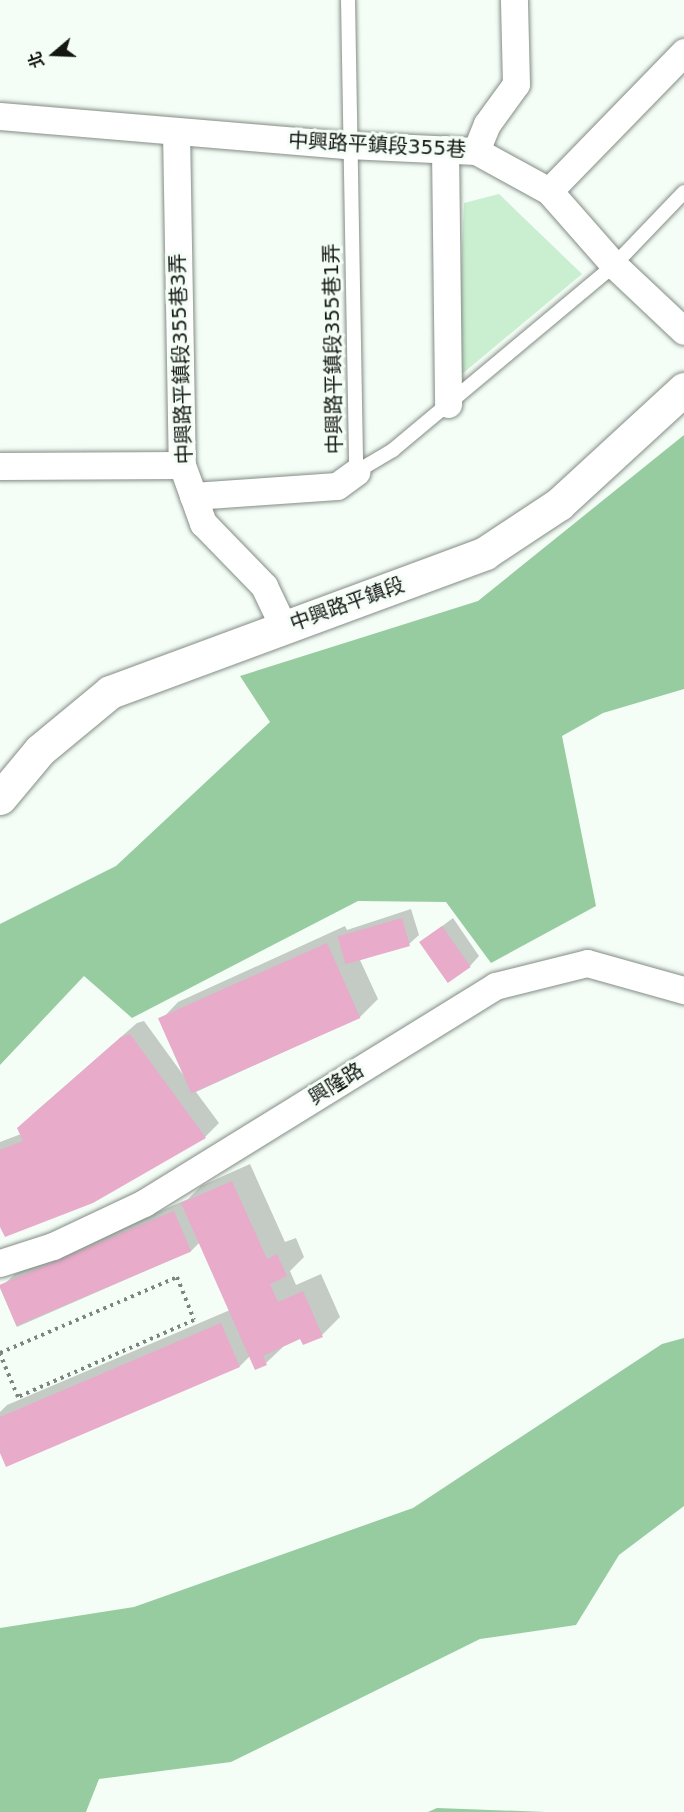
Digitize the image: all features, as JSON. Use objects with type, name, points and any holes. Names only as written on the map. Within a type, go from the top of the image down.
[{"type":"street","points":[[476,151],[487,124],[516,84],[514,0]]},
{"type":"street","points":[[549,191],[684,52]]},
{"type":"street","name":"中興路平鎮段355巷","points":[[0,116],[348,145],[476,151],[549,191],[614,265],[684,332]]},
{"type":"street","name":"中興路平鎮段355巷3弄","points":[[176,130],[182,465],[203,523],[264,586],[284,628]]},
{"type":"street","points":[[445,149],[448,404]]},
{"type":"street","name":"中興路平鎮段","points":[[0,798],[40,750],[110,692],[485,553],[559,504],[684,389]]},
{"type":"street","points":[[0,466],[182,465]]},
{"type":"street","points":[[193,496],[337,486],[356,472]]},
{"type":"street","name":"興隆路","points":[[0,1263],[53,1246],[144,1203],[495,987],[587,963],[684,990]]},
{"type":"lane","name":"中興路平鎮段355巷1弄","points":[[348,0],[348,145],[356,472],[393,450],[614,265],[684,192]]},
{"type":"path","points":[[177,1277],[194,1320],[18,1397],[0,1353],[177,1277]]},
{"type":"green space","points":[[499,194],[582,274],[456,379],[464,203]]},
{"type":"green space","points":[[684,435],[684,689],[603,713],[562,736],[596,906],[491,963],[446,902],[358,901],[132,1018],[84,976],[0,1065],[0,924],[116,866],[270,722],[240,676],[478,601]]},
{"type":"green space","points":[[684,1338],[684,1506],[619,1555],[576,1625],[480,1639],[231,1762],[99,1779],[86,1812],[0,1812],[0,1628],[134,1607],[413,1508],[662,1344]]},
{"type":"green space","points":[[437,1808],[546,1812],[428,1812]]},
{"type":"building","points":[[402,918],[410,946],[346,964],[338,936]]},
{"type":"building","points":[[442,926],[471,967],[448,983],[419,942]]},
{"type":"building","points":[[327,943],[360,1018],[191,1093],[158,1018]]},
{"type":"building","points":[[130,1034],[206,1138],[93,1203],[5,1237],[0,1227],[0,1150],[23,1141],[17,1128],[121,1037]]},
{"type":"building","points":[[232,1181],[267,1259],[277,1254],[287,1276],[270,1284],[278,1302],[303,1291],[323,1337],[303,1345],[300,1339],[263,1356],[267,1365],[255,1370],[181,1203]]},
{"type":"building","points":[[174,1211],[191,1252],[16,1326],[0,1285]]},
{"type":"building","points":[[221,1323],[240,1367],[6,1467],[0,1453],[0,1417]]}]
